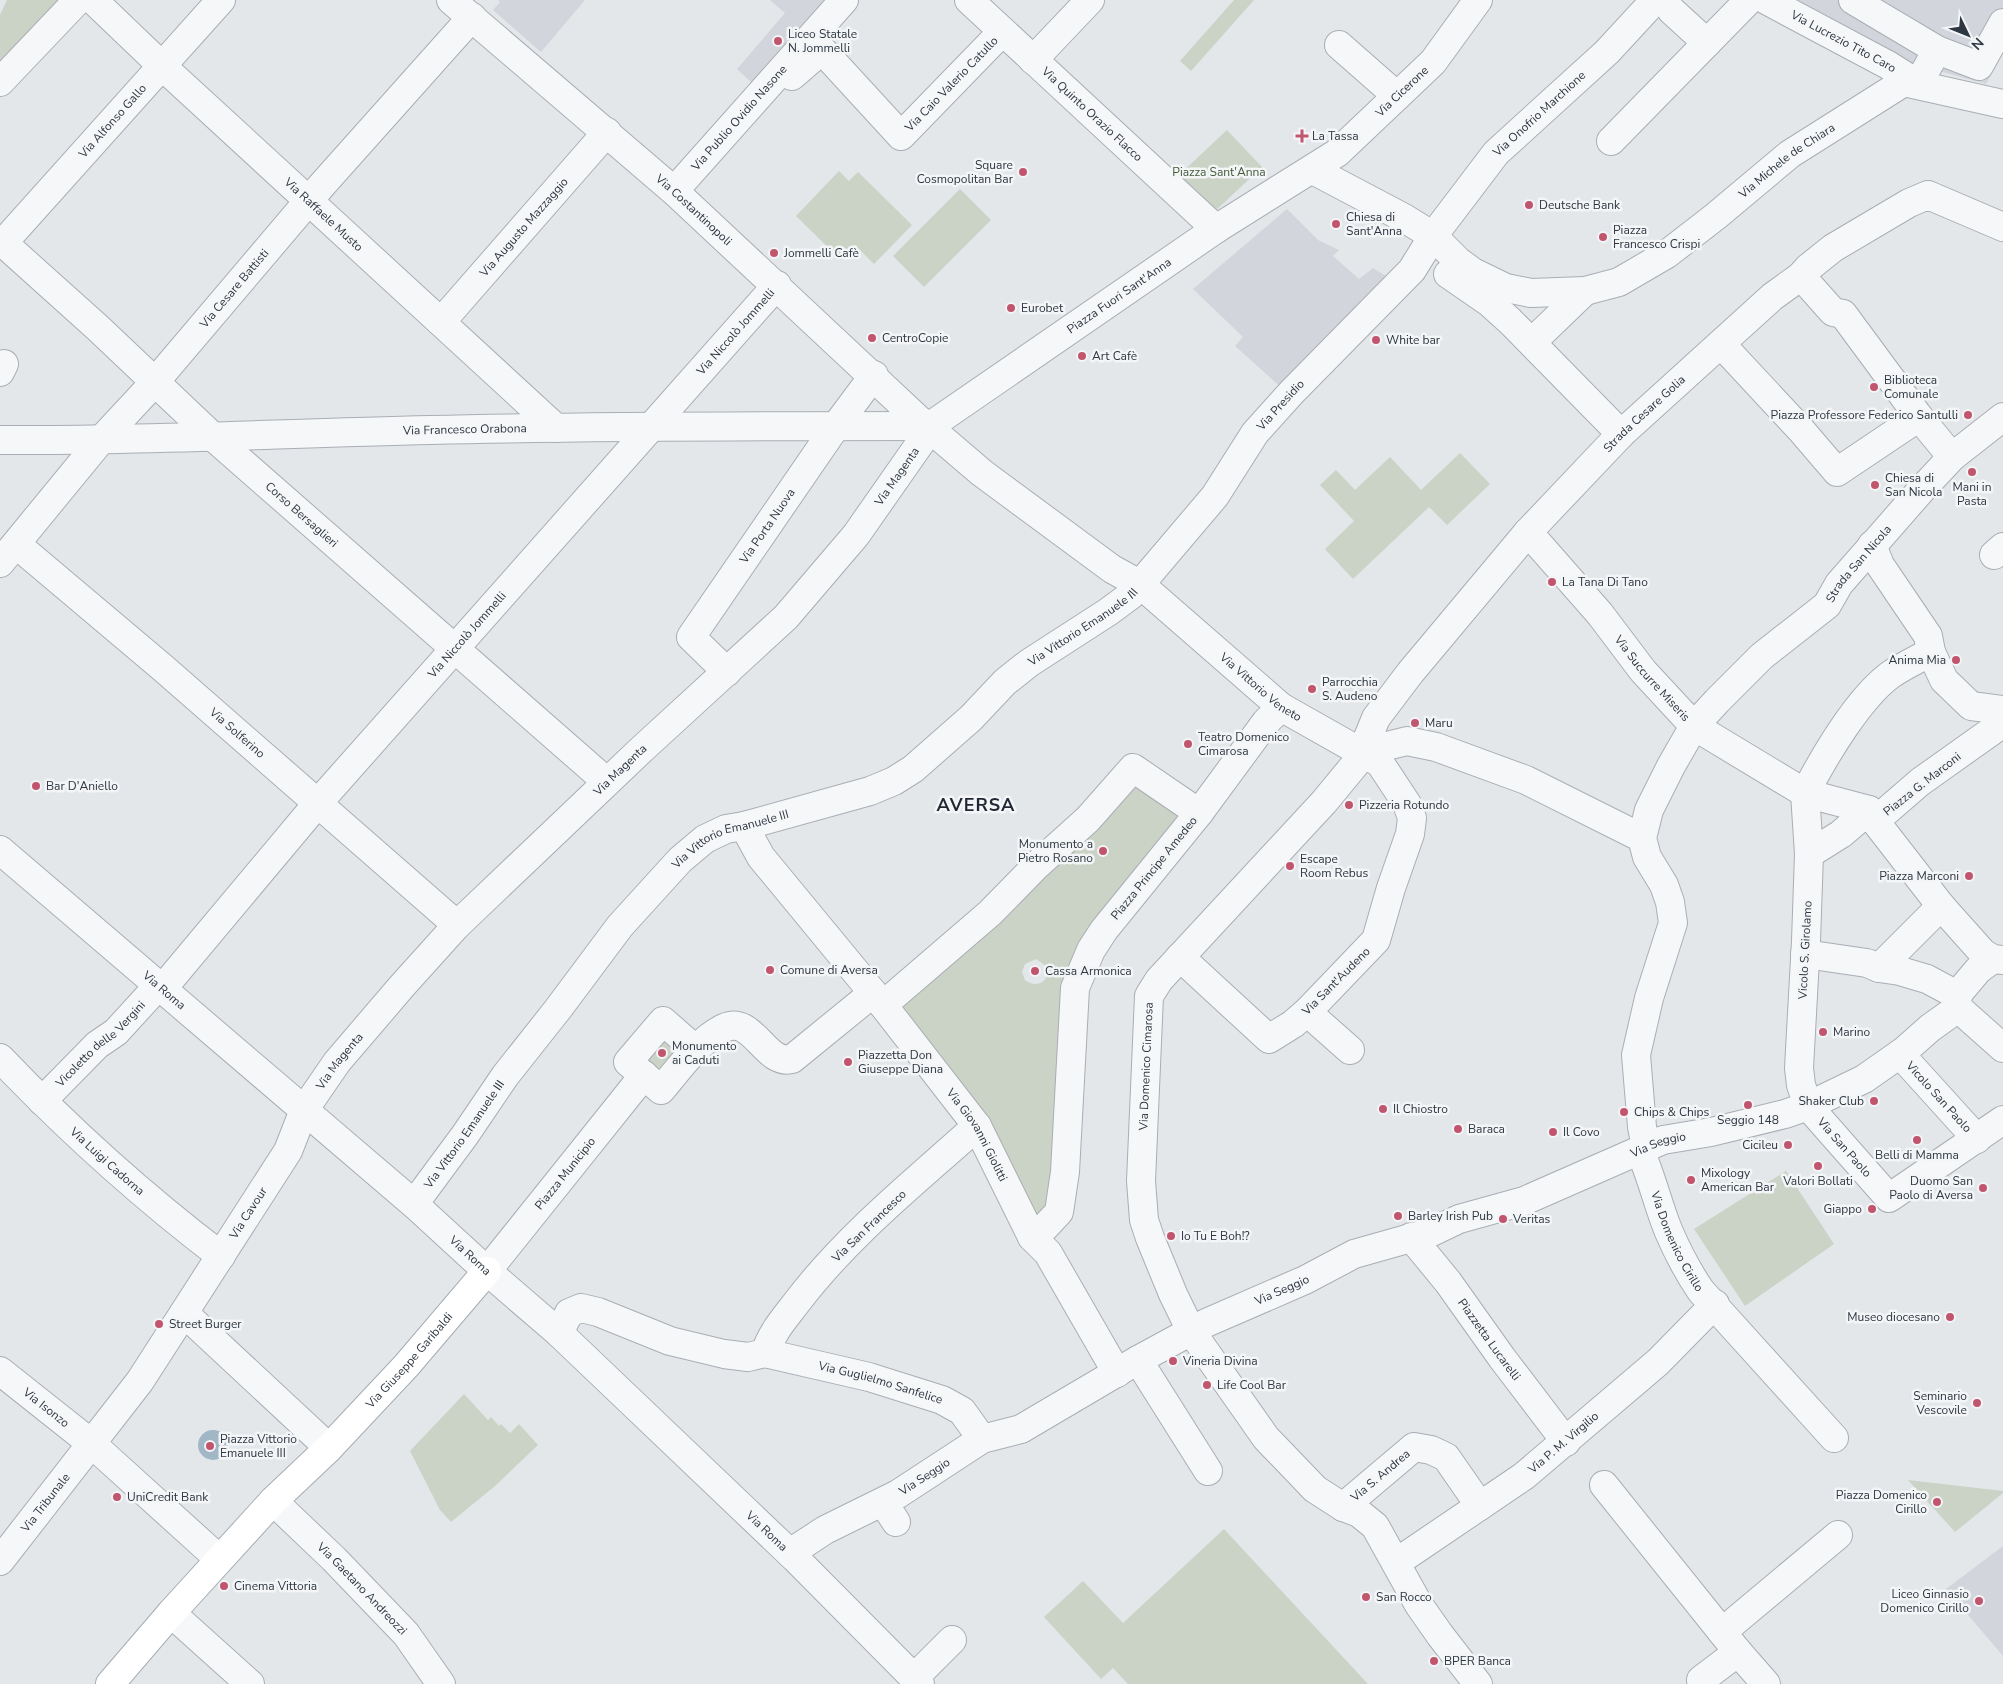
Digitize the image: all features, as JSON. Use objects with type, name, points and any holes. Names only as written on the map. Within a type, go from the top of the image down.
[{"type":"main road","name":"Via Giuseppe Garibaldi","points":[[329,1448],[406,1366],[487,1271]]},
{"type":"main road","points":[[110,1684],[219,1559],[273,1501],[329,1448]]},
{"type":"street","points":[[0,82],[78,0]]},
{"type":"street","name":"Via Raffaele Musto","points":[[93,0],[162,66],[556,428]]},
{"type":"street","name":"Via Alfonso Gallo","points":[[2,241],[221,0]]},
{"type":"street","name":"Via Publio Ovidio Nasone","points":[[674,190],[844,0]]},
{"type":"street","name":"Via Quinto Orazio Flacco","points":[[969,0],[1216,229]]},
{"type":"street","points":[[1033,60],[1090,0]]},
{"type":"street","name":"Via Cicerone","points":[[1313,170],[1337,153],[1433,62],[1478,0]]},
{"type":"street","points":[[1611,141],[1749,0]]},
{"type":"street","name":"Via Lucrezio Tito Caro","points":[[1766,0],[1888,64],[1918,84]]},
{"type":"street","points":[[1853,0],[1937,50],[1979,66],[2003,23]]},
{"type":"street","name":"Via Costantinopoli","points":[[462,6],[674,190],[920,421],[930,426]]},
{"type":"street","name":"Via Cesare Battisti","points":[[8,554],[100,441],[154,383],[309,201],[462,6]]},
{"type":"street","points":[[1663,6],[1707,43]]},
{"type":"street","name":"Via Onofrio Marchione","points":[[1433,236],[1496,153],[1607,52],[1663,6]]},
{"type":"street","name":"Via Caio Valerio Catullo","points":[[792,76],[822,50],[901,136],[1002,32]]},
{"type":"street","points":[[1339,46],[1397,96]]},
{"type":"street","points":[[1918,84],[1937,50]]},
{"type":"street","name":"Via Michele de Chiara","points":[[1433,236],[1458,261],[1474,272],[1506,288],[1531,293],[1585,291],[1619,282],[1655,262],[1682,243],[1790,154],[1904,82],[2003,104]]},
{"type":"street","name":"Via Augusto Mazzaggio","points":[[442,322],[607,132]]},
{"type":"street","points":[[1313,170],[1404,218],[1433,236],[1445,272],[1490,304],[1532,342],[1621,434]]},
{"type":"street","name":"Piazza Fuori Sant'Anna","points":[[930,426],[1216,229],[1313,170]]},
{"type":"street","name":"Strada Cesare Golia","points":[[1362,752],[1376,718],[1410,674],[1528,532],[1621,434],[1772,297],[1801,276],[1808,268],[1834,248],[1909,203],[1928,195],[2003,227]]},
{"type":"street","name":"Via Presidio","points":[[1141,585],[1215,496],[1254,433],[1412,270],[1433,236]]},
{"type":"street","name":"Corso Bersaglieri","points":[[2,241],[98,328],[212,436],[607,782]]},
{"type":"street","points":[[1801,276],[1833,312],[1843,314],[1952,457]]},
{"type":"street","name":"Via Niccolò Jommelli","points":[[161,986],[317,804],[777,285]]},
{"type":"street","points":[[1532,342],[1585,291]]},
{"type":"street","points":[[1722,344],[1837,472],[1919,416]]},
{"type":"street","name":"Via Porta Nuova","points":[[727,672],[691,637],[836,426],[874,376]]},
{"type":"street","name":"Via Francesco Orabona","points":[[0,440],[100,441],[212,436],[653,426],[930,426]]},
{"type":"street","name":"Via Vittorio Veneto","points":[[930,426],[941,438],[982,473],[1112,570],[1141,585],[1281,707],[1362,752]]},
{"type":"street","name":"Via Magenta","points":[[304,1110],[337,1062],[457,925],[607,782],[786,617],[856,534],[921,442],[930,426]]},
{"type":"street","name":"Strada San Nicola","points":[[1642,838],[1649,810],[1694,726],[1717,700],[1762,656],[1827,605],[1839,584],[1952,457],[1997,432]]},
{"type":"street","name":"Via Succurre Miseris","points":[[1528,532],[1600,614],[1643,671],[1694,726],[1805,793],[1872,816]]},
{"type":"street","points":[[1872,546],[1880,565],[1928,636],[1931,652],[1944,680],[1971,706],[2003,710]]},
{"type":"street","name":"Via Solferino","points":[[8,554],[149,656],[457,925]]},
{"type":"street","name":"Via Vittorio Emanuele III","points":[[414,1204],[505,1076],[558,1009],[585,971],[620,926],[680,860],[705,839],[726,829],[744,826],[870,791],[894,781],[913,769],[971,718],[1005,682],[1029,663],[1108,612],[1141,585]]},
{"type":"street","points":[[1805,793],[1822,761],[1863,702],[1890,675],[1931,652]]},
{"type":"street","points":[[1199,813],[1266,722],[1281,707]]},
{"type":"street","name":"Piazza G. Marconi","points":[[1998,960],[1983,953],[1941,906],[1872,816],[2003,723]]},
{"type":"street","points":[[1362,752],[1407,741],[1436,747],[1526,780],[1642,838]]},
{"type":"street","name":"Via Domenico Cimarosa","points":[[1362,752],[1324,802],[1159,980],[1150,996],[1142,1181],[1144,1220],[1150,1238],[1191,1330],[1266,1438],[1314,1489],[1359,1513],[1375,1526],[1419,1604],[1478,1684]]},
{"type":"street","name":"Via Sant'Audeno","points":[[1180,957],[1269,1038],[1293,1024],[1307,1012],[1376,940],[1391,888],[1410,834],[1412,818],[1407,804],[1380,763],[1362,752]]},
{"type":"street","name":"Piazza Principe Amedeo","points":[[878,999],[990,913],[1036,865],[1088,819],[1134,768],[1199,813],[1104,930],[1091,950],[1075,988],[1065,1172],[1059,1212],[1032,1237]]},
{"type":"street","name":"Vicolo S. Girolamo","points":[[1805,793],[1809,854],[1799,1068],[1801,1085],[1808,1106]]},
{"type":"street","points":[[1809,854],[1872,816]]},
{"type":"street","name":"Via Giovanni Giolitti","points":[[744,826],[761,857],[878,999],[977,1126],[1032,1237],[1048,1254],[1128,1367],[1208,1471]]},
{"type":"street","name":"Via Domenico Cirillo","points":[[1642,838],[1647,857],[1664,885],[1674,922],[1649,998],[1636,1055],[1643,1149],[1649,1172],[1668,1230],[1687,1270],[1701,1291],[1723,1313],[1834,1438]]},
{"type":"street","name":"Via Roma","points":[[0,850],[414,1204],[558,1333],[790,1553],[917,1681]]},
{"type":"street","points":[[1879,968],[1941,906]]},
{"type":"street","points":[[1805,954],[1866,963],[1879,968],[1900,971],[1927,979],[1958,1001],[2003,1048]]},
{"type":"street","name":"Via Seggio","points":[[790,1553],[825,1530],[890,1512],[982,1439],[1020,1430],[1191,1330],[1305,1280],[1354,1254],[1432,1232],[1459,1219],[1524,1201],[1663,1140],[1711,1132],[1786,1114],[1808,1106],[1864,1079],[1900,1054],[1930,1028],[1958,1001],[1978,970],[1998,960]]},
{"type":"street","name":"Vicoletto delle Vergini","points":[[42,1101],[98,1044],[116,1032],[161,986]]},
{"type":"street","points":[[696,1050],[663,1021],[628,1062],[661,1090],[696,1050],[718,1032],[732,1025],[743,1027],[776,1057],[786,1061],[797,1056],[878,999]]},
{"type":"street","points":[[1307,1012],[1350,1050]]},
{"type":"street","name":"Vicolo San Paolo","points":[[1900,1054],[1977,1139]]},
{"type":"street","name":"Via Luigi Cadorna","points":[[0,1058],[42,1101],[144,1194],[221,1256]]},
{"type":"street","name":"Piazza Municipio","points":[[487,1271],[644,1075]]},
{"type":"street","name":"Via San Paolo","points":[[1808,1106],[1889,1198],[2003,1120]]},
{"type":"street","name":"Via Cavour","points":[[184,1313],[288,1150],[304,1110]]},
{"type":"street","name":"Via San Francesco","points":[[768,1344],[806,1290],[847,1243],[977,1126]]},
{"type":"street","name":"Piazzetta Lucarelli","points":[[1411,1237],[1448,1282],[1502,1358],[1566,1442]]},
{"type":"street","name":"Via Guglielmo Sanfelice","points":[[558,1333],[569,1313],[581,1308],[598,1312],[670,1341],[724,1354],[748,1357],[768,1344],[942,1400],[962,1411],[982,1439]]},
{"type":"street","points":[[219,1559],[92,1444],[140,1381],[184,1313],[329,1448]]},
{"type":"street","name":"Via P. M. Virgilio","points":[[1397,1562],[1524,1476],[1658,1362],[1723,1313]]},
{"type":"street","name":"Via Isonzo","points":[[0,1371],[92,1444]]},
{"type":"street","name":"Via Tribunale","points":[[0,1561],[92,1444]]},
{"type":"street","name":"Via S. Andrea","points":[[1343,1506],[1414,1447],[1431,1450],[1446,1457],[1480,1506]]},
{"type":"street","points":[[1604,1485],[1766,1684]]},
{"type":"street","name":"Via Gaetano Andreozzi","points":[[273,1501],[334,1559],[406,1634],[441,1684]]},
{"type":"street","points":[[1701,1680],[1730,1642],[1838,1535]]},
{"type":"street","points":[[171,1613],[250,1684]]},
{"type":"street","points":[[917,1681],[952,1640]]},
{"type":"shaded area","points":[[498,0],[585,0],[541,52],[493,10],[500,2]]},
{"type":"shaded area","name":"Liceo Statale N. Jommelli","points":[[770,0],[832,0],[755,86],[737,69],[785,13]]},
{"type":"shaded area","points":[[1795,0],[2003,0],[2003,53],[1986,84],[1910,63],[1856,36]]},
{"type":"shaded area","points":[[1287,209],[1318,240],[1339,250],[1333,256],[1359,279],[1373,268],[1394,281],[1285,391],[1235,346],[1243,337],[1193,289]]},
{"type":"shaded area","name":"Liceo Ginnasio Domenico Cirillo","points":[[2003,1546],[2003,1656],[1946,1589]]},
{"type":"green space","points":[[7,0],[64,0],[0,69],[0,15]]},
{"type":"green space","points":[[1234,0],[1254,0],[1191,71],[1180,61]]},
{"type":"green space","name":"Piazza Sant'Anna","points":[[1227,130],[1262,167],[1212,214],[1177,177]]},
{"type":"green space","points":[[839,171],[849,181],[858,172],[912,225],[874,264],[855,245],[841,260],[796,216]]},
{"type":"green space","points":[[960,189],[991,220],[924,287],[893,256]]},
{"type":"green space","points":[[1460,453],[1490,484],[1447,525],[1429,507],[1353,579],[1325,549],[1354,521],[1320,485],[1336,470],[1355,490],[1390,457],[1421,490]]},
{"type":"green space","points":[[1134,772],[1191,811],[1089,943],[1059,1160],[1041,1223],[887,1006]],"holes":[[[1036,959],[1046,966],[1047,976],[1042,982],[1034,984],[1025,980],[1022,972],[1025,964]]]},
{"type":"green space","points":[[660,1030],[685,1051],[663,1077],[638,1056]]},
{"type":"green space","points":[[1786,1171],[1834,1244],[1745,1306],[1694,1229]]},
{"type":"green space","points":[[464,1394],[488,1420],[491,1417],[499,1426],[501,1424],[510,1433],[519,1424],[538,1445],[495,1486],[451,1522],[440,1510],[410,1451]]},
{"type":"green space","points":[[1908,1480],[2003,1491],[2003,1493],[1955,1532]]},
{"type":"green space","points":[[1224,1529],[1368,1684],[1128,1684],[1113,1668],[1101,1679],[1044,1617],[1083,1581],[1123,1623]]},
{"type":"water","points":[[213,1430],[224,1434],[228,1445],[224,1456],[213,1460],[202,1456],[198,1445],[202,1434]]},
{"type":"place","name":"Liceo Statale N. Jommelli","points":[[778,41]]},
{"type":"place","name":"La Tassa","points":[[1302,136]]},
{"type":"place","name":"Square Cosmopolitan Bar","points":[[1023,172]]},
{"type":"place","name":"Deutsche Bank","points":[[1529,205]]},
{"type":"place","name":"Chiesa di Sant'Anna","points":[[1336,224]]},
{"type":"place","name":"Piazza Francesco Crispi","points":[[1603,237]]},
{"type":"place","name":"Jommelli Cafè","points":[[774,253]]},
{"type":"place","name":"Eurobet","points":[[1011,308]]},
{"type":"place","name":"CentroCopie","points":[[872,338]]},
{"type":"place","name":"White bar","points":[[1376,340]]},
{"type":"place","name":"Art Cafè","points":[[1082,356]]},
{"type":"place","name":"Biblioteca Comunale","points":[[1874,387]]},
{"type":"place","name":"Piazza Professore Federico Santulli","points":[[1968,415]]},
{"type":"place","name":"Mani in Pasta","points":[[1972,472]]},
{"type":"place","name":"Chiesa di San Nicola","points":[[1875,485]]},
{"type":"place","name":"La Tana Di Tano","points":[[1552,582]]},
{"type":"place","name":"Anima Mia","points":[[1956,660]]},
{"type":"place","name":"Parrocchia S. Audeno","points":[[1312,689]]},
{"type":"place","name":"Maru","points":[[1415,723]]},
{"type":"place","name":"Teatro Domenico Cimarosa","points":[[1188,744]]},
{"type":"place","name":"Bar D'Aniello","points":[[36,786]]},
{"type":"place","name":"Pizzeria Rotundo","points":[[1349,805]]},
{"type":"place","name":"Monumento a Pietro Rosano","points":[[1103,851]]},
{"type":"place","name":"Escape Room Rebus","points":[[1290,866]]},
{"type":"place","name":"Piazza Marconi","points":[[1969,876]]},
{"type":"place","name":"Comune di Aversa","points":[[770,970]]},
{"type":"place","name":"Cassa Armonica","points":[[1035,971]]},
{"type":"place","name":"Marino","points":[[1823,1032]]},
{"type":"place","name":"Monumento ai Caduti","points":[[662,1053]]},
{"type":"place","name":"Piazzetta Don Giuseppe Diana","points":[[848,1062]]},
{"type":"place","name":"Shaker Club","points":[[1874,1101]]},
{"type":"place","name":"Seggio 148","points":[[1748,1105]]},
{"type":"place","name":"Il Chiostro","points":[[1383,1109]]},
{"type":"place","name":"Chips & Chips","points":[[1624,1112]]},
{"type":"place","name":"Baraca","points":[[1458,1129]]},
{"type":"place","name":"Il Covo","points":[[1553,1132]]},
{"type":"place","name":"Belli di Mamma","points":[[1917,1140]]},
{"type":"place","name":"Cicileu","points":[[1788,1145]]},
{"type":"place","name":"Valori Bollati","points":[[1818,1166]]},
{"type":"place","name":"Mixology American Bar","points":[[1691,1180]]},
{"type":"place","name":"Duomo San Paolo di Aversa","points":[[1983,1188]]},
{"type":"place","name":"Giappo","points":[[1872,1209]]},
{"type":"place","name":"Barley Irish Pub","points":[[1398,1216]]},
{"type":"place","name":"Veritas","points":[[1503,1219]]},
{"type":"place","name":"Io Tu E Boh!?","points":[[1171,1236]]},
{"type":"place","name":"Museo diocesano","points":[[1950,1317]]},
{"type":"place","name":"Street Burger","points":[[159,1324]]},
{"type":"place","name":"Vineria Divina","points":[[1173,1361]]},
{"type":"place","name":"Life Cool Bar","points":[[1207,1385]]},
{"type":"place","name":"Seminario Vescovile","points":[[1977,1403]]},
{"type":"place","name":"Piazza Vittorio Emanuele III","points":[[210,1446]]},
{"type":"place","name":"UniCredit Bank","points":[[117,1497]]},
{"type":"place","name":"Piazza Domenico Cirillo","points":[[1937,1502]]},
{"type":"place","name":"Cinema Vittoria","points":[[224,1586]]},
{"type":"place","name":"San Rocco","points":[[1366,1597]]},
{"type":"place","name":"Liceo Ginnasio Domenico Cirillo","points":[[1979,1601]]},
{"type":"place","name":"BPER Banca","points":[[1434,1661]]},
{"type":"district","name":"AVERSA","points":[[976,805]]}]
